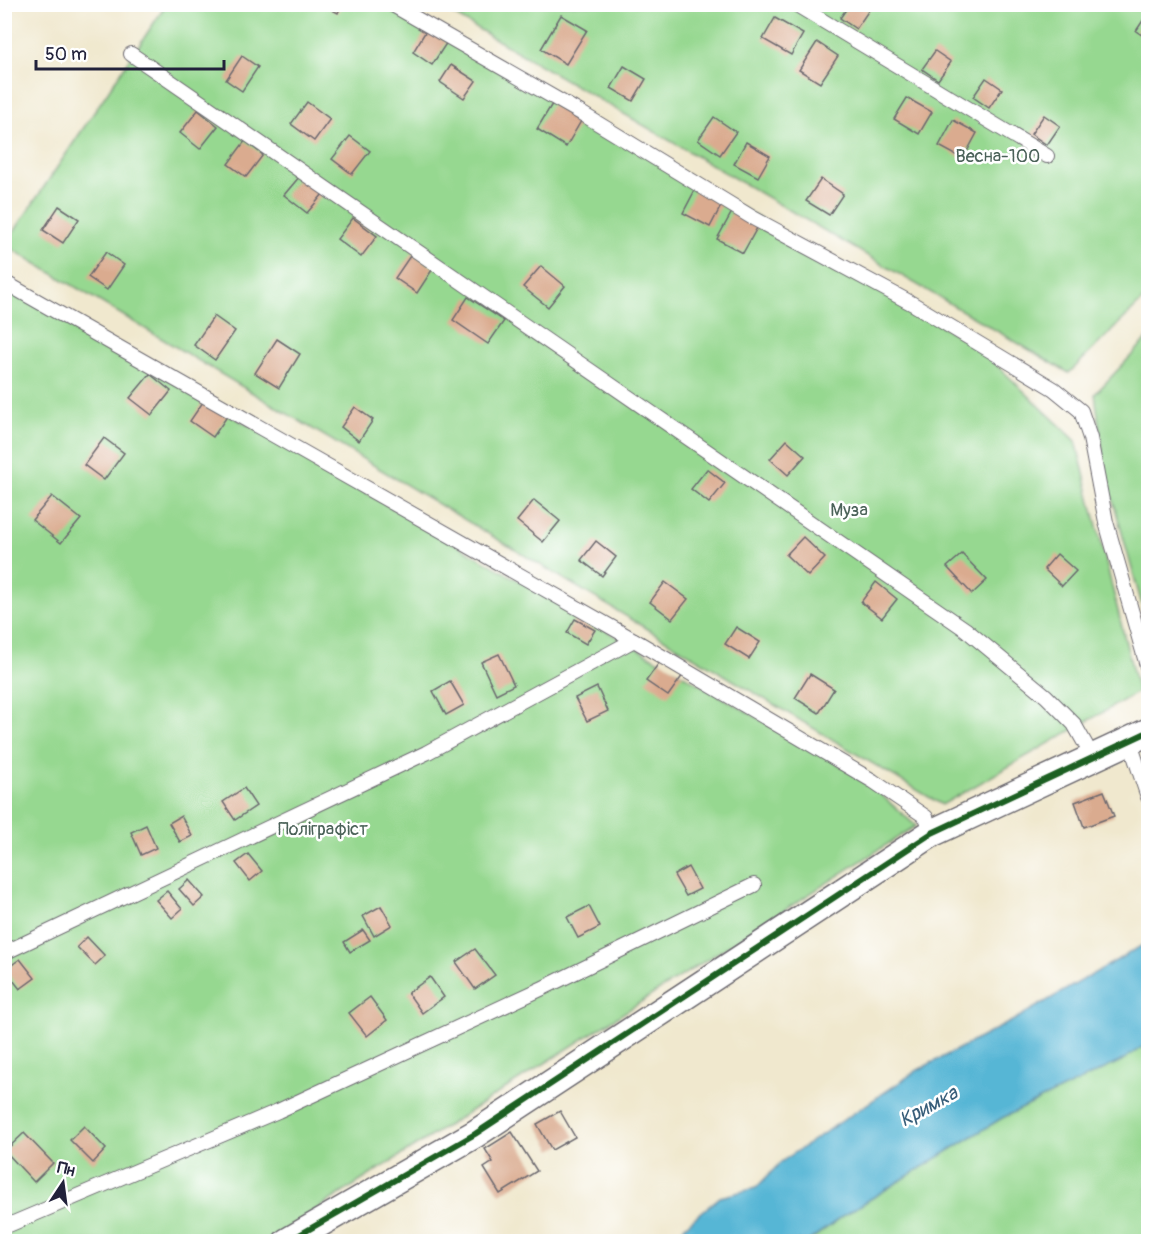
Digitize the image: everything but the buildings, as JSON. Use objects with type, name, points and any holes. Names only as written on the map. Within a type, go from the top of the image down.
[{"type":"street","points":[[287,1242],[475,1134],[932,833],[1092,756],[1139,736]]},
{"type":"lane","points":[[391,4],[581,113],[753,218],[913,304],[1054,389],[1081,411],[1090,438],[1106,522],[1149,669]]},
{"type":"lane","points":[[795,4],[1047,156]]},
{"type":"lane","points":[[131,54],[965,629],[1046,696],[1074,724],[1092,756]]},
{"type":"lane","points":[[4,282],[634,640],[873,781],[926,817],[932,833]]},
{"type":"lane","points":[[4,953],[426,753],[634,640]]},
{"type":"lane","points":[[1139,736],[1149,797]]},
{"type":"lane","points":[[4,1227],[278,1111],[543,988],[754,885]]},
{"type":"green space","name":"Муза","points":[[166,5],[398,5],[979,348],[1076,441],[1138,692],[942,805],[5,245]]},
{"type":"green space","name":"Весна-100","points":[[437,5],[1148,5],[1148,295],[1069,373]]},
{"type":"green space","name":"Поліграфіст","points":[[4,285],[861,777],[916,826],[267,1241],[5,1241]]},
{"type":"green space","points":[[1148,338],[1148,627],[1106,475],[1095,394]]},
{"type":"green space","points":[[1148,1043],[1148,1241],[808,1242],[846,1214],[1002,1118],[1121,1061]]},
{"type":"water","name":"Кримка","points":[[1148,942],[1148,1043],[1121,1061],[1002,1118],[846,1214],[808,1241],[675,1241],[685,1226],[720,1197],[756,1188],[781,1162],[918,1070],[1012,1021]]},
{"type":"cycle path","points":[[287,1242],[475,1134],[932,833],[1148,732]]}]
